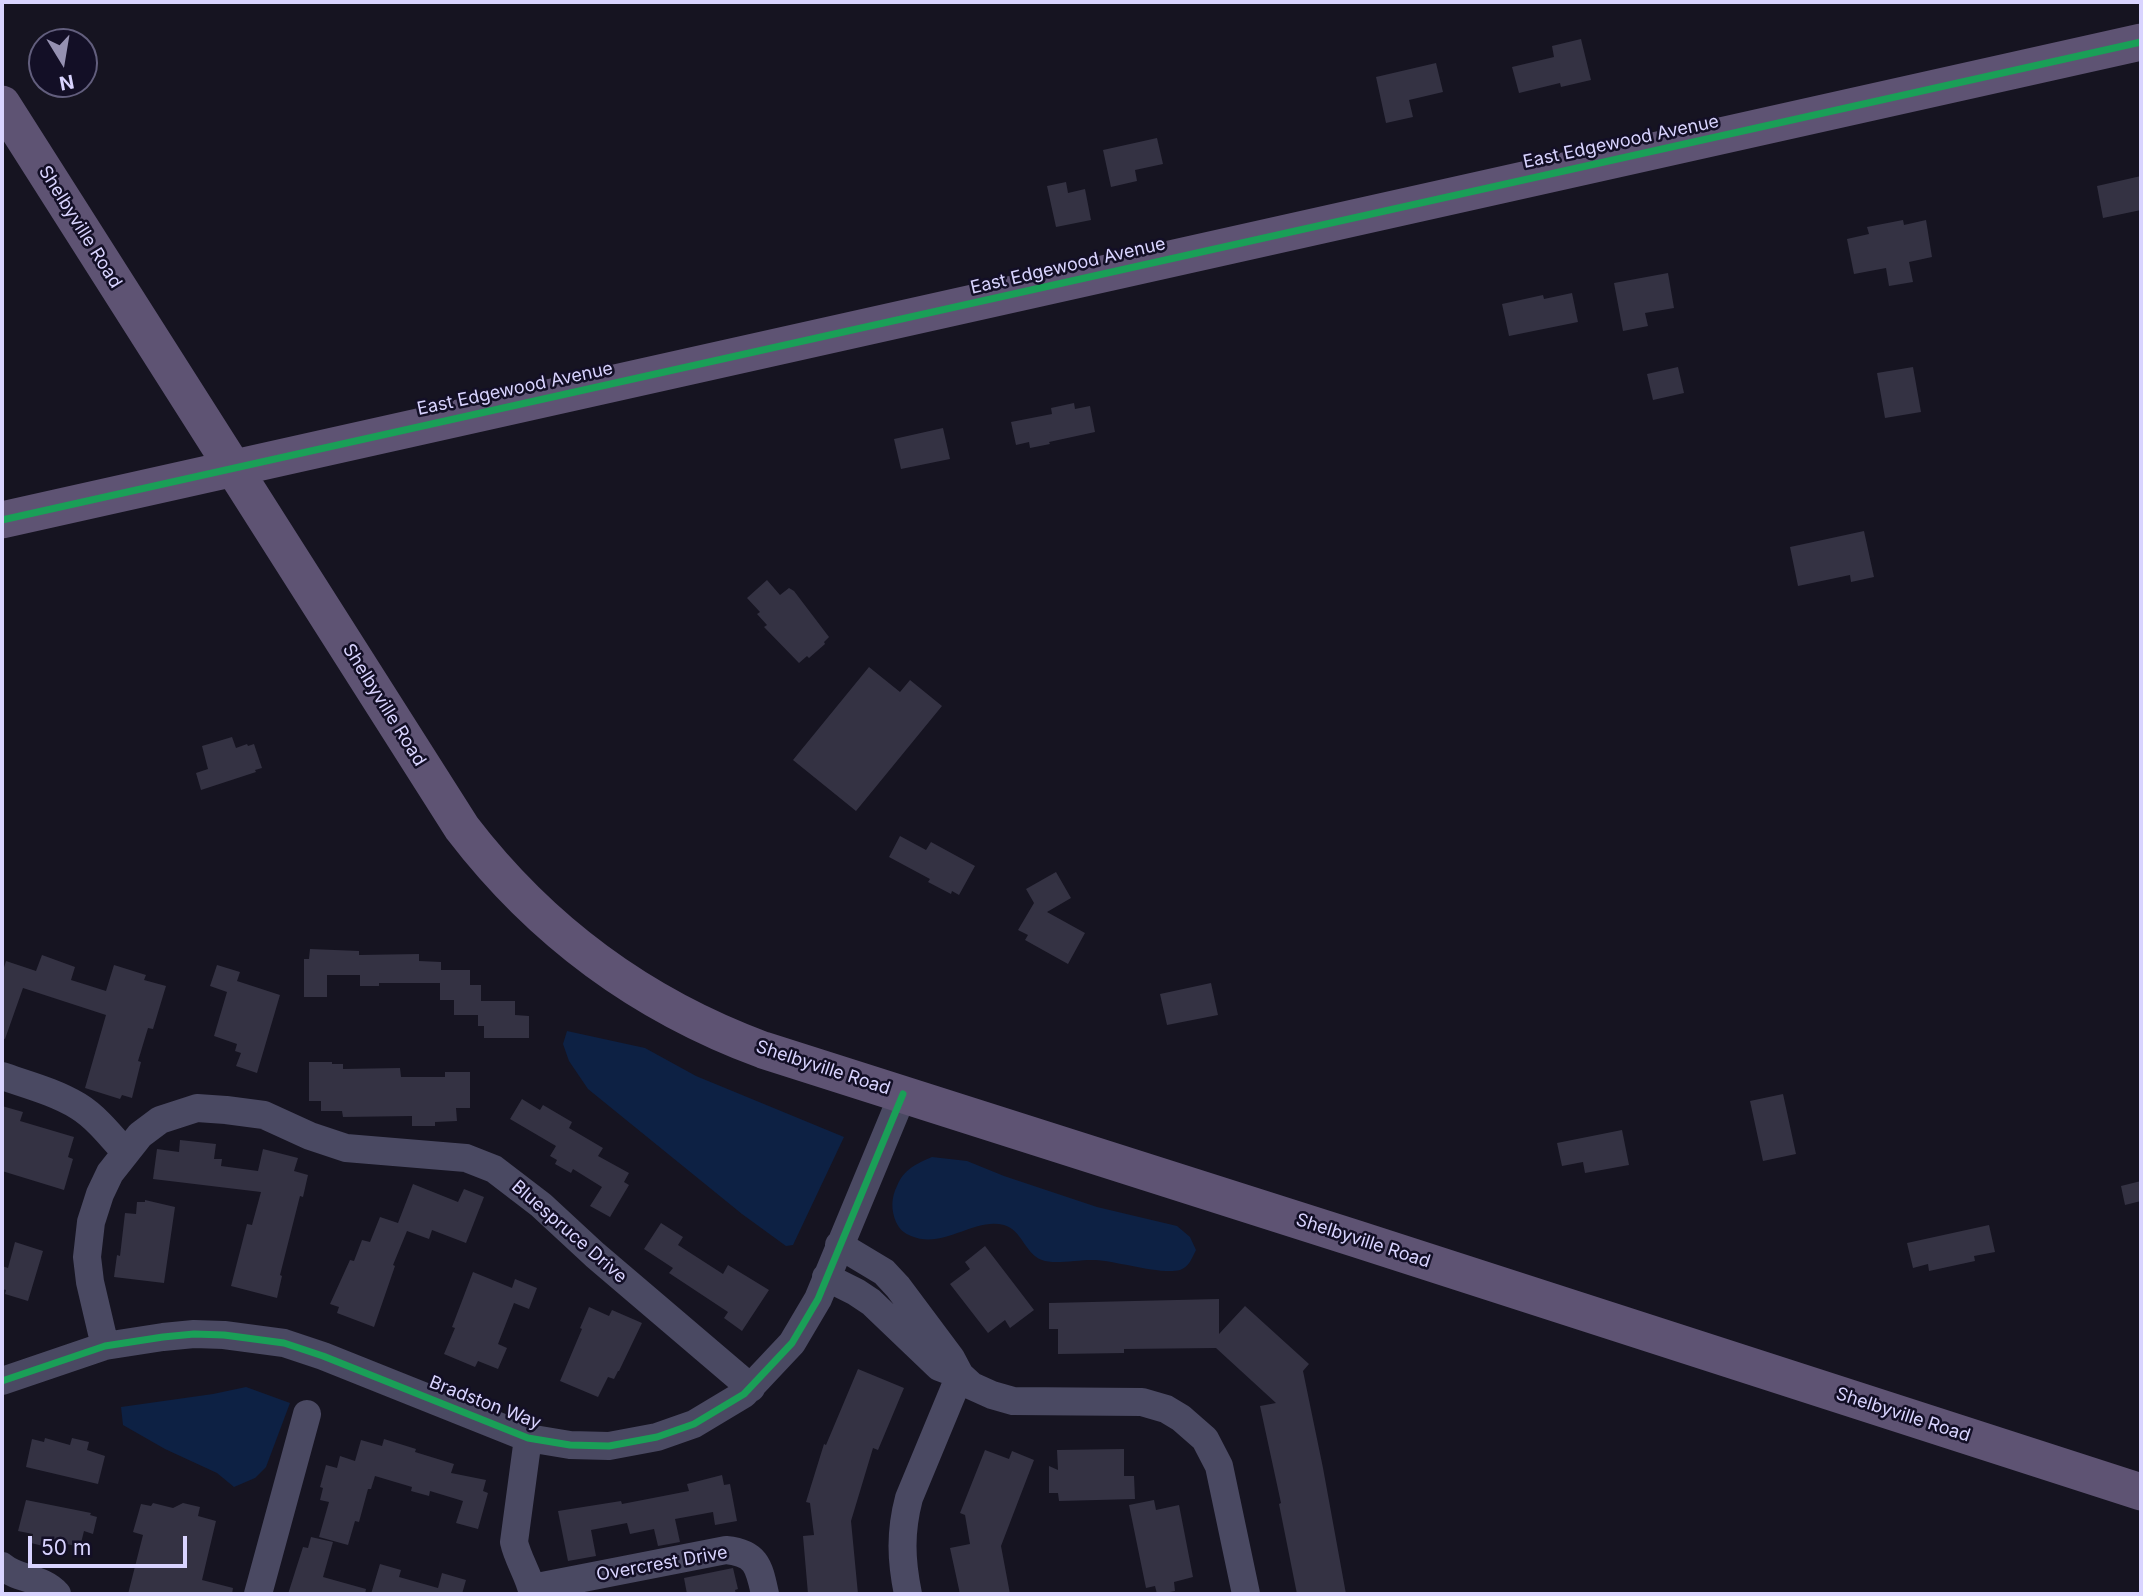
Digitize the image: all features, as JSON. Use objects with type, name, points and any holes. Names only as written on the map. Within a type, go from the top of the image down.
[{"type":"main road","name":"East Edgewood Avenue","points":[[2,520],[2141,42]]},
{"type":"main road","name":"Shelbyville Road","points":[[2,104],[462,828],[492,866],[539,914],[607,970],[674,1011],[745,1043],[2141,1492]]},
{"type":"street","points":[[2,1076],[40,1088],[79,1107],[125,1152]]},
{"type":"street","name":"Bradston Way","points":[[2,1381],[105,1346],[202,1334],[284,1343],[528,1438],[570,1445],[609,1446],[657,1437],[694,1424],[728,1405],[751,1388],[792,1343],[818,1299],[902,1094]]},
{"type":"street","name":"Bluespruce Drive","points":[[105,1346],[90,1282],[88,1247],[91,1222],[100,1194],[110,1173],[140,1135],[160,1120],[197,1108],[264,1115],[310,1136],[346,1147],[466,1158],[494,1169],[541,1205],[595,1255],[751,1388]]},
{"type":"street","points":[[839,1245],[884,1272],[898,1287],[960,1375],[972,1386],[1013,1401],[1142,1402],[1166,1409],[1181,1418],[1205,1439],[1219,1466],[1245,1594]]},
{"type":"street","points":[[827,1278],[871,1302],[939,1367],[960,1375]]},
{"type":"street","points":[[908,1594],[902,1555],[904,1514],[960,1375]]},
{"type":"street","points":[[258,1594],[307,1414]]},
{"type":"street","name":"Overcrest Drive","points":[[528,1438],[514,1542],[518,1559],[532,1591],[726,1550],[743,1553],[756,1564],[761,1572],[765,1594]]},
{"type":"street","points":[[2,1566],[10,1573],[43,1583],[57,1594]]},
{"type":"water","points":[[567,1031],[645,1048],[696,1076],[844,1137],[793,1245],[786,1246],[742,1214],[588,1089],[569,1061],[563,1044]]},
{"type":"water","points":[[932,1157],[967,1161],[1097,1207],[1177,1226],[1190,1237],[1196,1250],[1183,1269],[1161,1271],[1095,1260],[1042,1260],[1031,1253],[1015,1232],[1004,1225],[981,1225],[935,1239],[911,1236],[902,1231],[896,1222],[894,1195],[907,1171]]},
{"type":"water","points":[[246,1387],[290,1403],[266,1467],[255,1478],[234,1487],[217,1473],[165,1449],[123,1425],[121,1407]]},
{"type":"building","points":[[1581,39],[1591,80],[1561,87],[1560,83],[1519,93],[1512,67],[1554,57],[1552,46]]},
{"type":"building","points":[[1436,63],[1443,92],[1409,100],[1413,117],[1386,123],[1376,77]]},
{"type":"building","points":[[1157,138],[1163,164],[1135,170],[1137,181],[1111,187],[1103,150]]},
{"type":"building","points":[[2141,176],[2141,210],[2103,218],[2097,186]]},
{"type":"building","points":[[1066,182],[1068,193],[1085,189],[1091,220],[1056,227],[1047,186]]},
{"type":"building","points":[[1903,220],[1904,225],[1926,220],[1932,257],[1909,262],[1913,282],[1889,286],[1886,268],[1854,274],[1847,239],[1869,234],[1867,227]]},
{"type":"building","points":[[1668,273],[1674,308],[1645,313],[1648,326],[1623,331],[1614,283]]},
{"type":"building","points":[[1572,293],[1578,322],[1509,336],[1502,304],[1543,295],[1544,299]]},
{"type":"building","points":[[1678,367],[1684,393],[1653,400],[1647,374]]},
{"type":"building","points":[[1913,367],[1921,412],[1885,418],[1877,373]]},
{"type":"building","points":[[1074,403],[1075,409],[1090,406],[1095,432],[1030,448],[1029,442],[1016,445],[1011,422],[1052,414],[1051,408]]},
{"type":"building","points":[[943,428],[950,459],[901,469],[894,439]]},
{"type":"building","points":[[1864,531],[1874,577],[1851,582],[1850,575],[1798,586],[1790,547]]},
{"type":"building","points":[[767,580],[780,595],[789,588],[794,591],[829,637],[809,658],[807,656],[799,663],[764,627],[767,625],[757,614],[760,612],[747,598]]},
{"type":"building","points":[[869,667],[900,692],[910,680],[942,706],[856,811],[793,760]]},
{"type":"building","points":[[232,737],[236,748],[254,744],[262,768],[201,790],[196,773],[208,769],[202,746]]},
{"type":"building","points":[[900,836],[926,850],[931,842],[975,866],[959,895],[952,891],[951,894],[928,882],[930,879],[889,857]]},
{"type":"building","points":[[1056,872],[1071,898],[1047,912],[1085,933],[1068,964],[1025,940],[1028,935],[1018,930],[1034,903],[1026,889]]},
{"type":"building","points":[[310,949],[359,951],[359,955],[419,954],[419,961],[441,962],[441,970],[470,970],[470,985],[481,985],[481,1001],[515,1001],[515,1015],[529,1016],[529,1038],[484,1038],[484,1026],[478,1026],[478,1015],[454,1015],[454,1000],[440,1000],[440,983],[379,983],[379,986],[360,986],[360,975],[327,975],[327,997],[304,997],[304,959],[309,959]]},
{"type":"building","points":[[42,955],[75,967],[71,980],[106,991],[114,965],[146,975],[144,980],[166,986],[153,1029],[148,1028],[138,1061],[141,1062],[132,1098],[122,1095],[120,1099],[85,1088],[106,1015],[23,988],[5,1039],[2,1038],[2,974],[6,961],[36,971]]},
{"type":"building","points":[[217,965],[240,972],[237,981],[280,995],[257,1073],[236,1066],[241,1053],[235,1051],[237,1044],[214,1036],[227,992],[210,986]]},
{"type":"building","points":[[1211,983],[1218,1015],[1167,1025],[1160,994]]},
{"type":"building","points":[[309,1062],[343,1064],[343,1069],[400,1068],[401,1077],[445,1077],[445,1072],[470,1072],[470,1108],[456,1108],[457,1121],[435,1122],[435,1126],[412,1126],[412,1116],[343,1117],[342,1111],[321,1111],[321,1101],[309,1101]]},
{"type":"building","points":[[1783,1094],[1796,1154],[1763,1161],[1750,1101]]},
{"type":"building","points":[[522,1099],[540,1110],[543,1105],[572,1122],[569,1128],[603,1148],[598,1156],[629,1173],[624,1182],[629,1185],[610,1217],[590,1206],[602,1187],[573,1169],[571,1173],[555,1164],[557,1160],[550,1156],[556,1146],[510,1119]]},
{"type":"building","points":[[2,1106],[23,1112],[20,1121],[74,1137],[68,1157],[73,1159],[64,1190],[2,1171]]},
{"type":"building","points":[[1622,1130],[1629,1165],[1585,1173],[1583,1162],[1562,1166],[1557,1143]]},
{"type":"building","points":[[180,1140],[216,1144],[214,1159],[222,1159],[221,1166],[258,1171],[263,1149],[298,1158],[294,1171],[308,1175],[280,1275],[282,1276],[277,1298],[231,1286],[247,1224],[252,1225],[261,1192],[153,1179],[157,1149],[179,1152]]},
{"type":"building","points":[[2141,1181],[2141,1201],[2125,1205],[2121,1186]]},
{"type":"building","points":[[413,1184],[458,1202],[464,1189],[484,1197],[466,1243],[432,1230],[429,1239],[407,1231],[393,1265],[395,1266],[374,1327],[337,1313],[339,1307],[330,1304],[350,1260],[354,1261],[362,1240],[370,1242],[380,1217],[398,1223]]},
{"type":"building","points":[[145,1200],[175,1207],[164,1283],[114,1277],[117,1255],[120,1256],[125,1213],[136,1214],[137,1202]]},
{"type":"building","points":[[661,1223],[683,1237],[678,1245],[723,1274],[728,1265],[769,1290],[742,1331],[724,1318],[728,1312],[669,1273],[673,1268],[644,1249]]},
{"type":"building","points":[[1989,1225],[1995,1252],[1974,1256],[1975,1261],[1929,1271],[1928,1264],[1913,1268],[1907,1243]]},
{"type":"building","points":[[15,1242],[43,1251],[28,1301],[5,1294],[6,1290],[2,1289],[2,1266],[8,1268]]},
{"type":"building","points":[[985,1246],[1034,1310],[1010,1328],[1005,1320],[988,1333],[950,1284],[970,1269],[965,1262]]},
{"type":"building","points":[[473,1272],[512,1288],[515,1279],[537,1288],[529,1309],[514,1303],[498,1344],[507,1348],[498,1369],[478,1361],[475,1367],[444,1354]]},
{"type":"building","points":[[1219,1299],[1219,1334],[1245,1306],[1309,1364],[1303,1371],[1346,1594],[1297,1594],[1260,1406],[1276,1403],[1216,1348],[1124,1349],[1124,1353],[1058,1354],[1058,1329],[1049,1329],[1049,1303]]},
{"type":"building","points":[[589,1307],[609,1316],[612,1310],[642,1323],[619,1371],[614,1379],[608,1377],[598,1397],[560,1381]]},
{"type":"building","points":[[858,1369],[904,1388],[878,1450],[873,1448],[851,1521],[858,1594],[808,1594],[803,1536],[814,1535],[810,1503],[806,1502],[824,1444],[826,1445]]},
{"type":"building","points":[[45,1438],[70,1445],[72,1438],[89,1442],[87,1450],[105,1456],[98,1484],[26,1467],[32,1439],[44,1442]]},
{"type":"building","points":[[384,1439],[454,1464],[451,1473],[486,1480],[483,1491],[488,1493],[478,1529],[456,1523],[463,1501],[430,1491],[429,1496],[411,1491],[412,1487],[375,1476],[371,1489],[368,1489],[359,1522],[355,1521],[348,1545],[319,1537],[329,1502],[320,1500],[323,1488],[320,1487],[326,1465],[337,1468],[340,1456],[355,1461],[361,1440],[382,1446]]},
{"type":"building","points":[[1124,1449],[1124,1476],[1134,1476],[1135,1499],[1059,1501],[1058,1493],[1049,1493],[1049,1466],[1058,1470],[1057,1450]]},
{"type":"building","points":[[985,1450],[1009,1459],[1012,1451],[1034,1460],[1001,1546],[1010,1594],[960,1594],[950,1548],[970,1544],[965,1515],[960,1513]]},
{"type":"building","points":[[722,1475],[724,1485],[730,1484],[737,1521],[715,1525],[713,1512],[675,1519],[680,1542],[658,1546],[654,1529],[630,1534],[627,1523],[591,1530],[596,1556],[568,1561],[558,1511],[621,1501],[622,1504],[689,1491],[687,1484]]},
{"type":"building","points":[[26,1500],[91,1513],[90,1515],[97,1517],[93,1534],[84,1531],[80,1547],[49,1540],[47,1547],[31,1543],[33,1534],[18,1531]]},
{"type":"building","points":[[1154,1500],[1156,1510],[1179,1505],[1193,1577],[1174,1582],[1175,1591],[1159,1594],[1155,1586],[1146,1588],[1129,1505]]},
{"type":"building","points":[[153,1503],[173,1508],[183,1503],[200,1507],[198,1516],[216,1521],[202,1580],[233,1588],[232,1594],[128,1594],[143,1535],[133,1532],[141,1504],[151,1506]]},
{"type":"building","points":[[311,1537],[333,1542],[323,1577],[366,1589],[365,1594],[288,1594],[303,1547],[308,1548]]},
{"type":"building","points":[[380,1564],[401,1570],[399,1577],[438,1588],[442,1573],[466,1580],[462,1594],[371,1594]]},
{"type":"building","points":[[733,1568],[738,1589],[735,1590],[736,1594],[687,1594],[684,1578]]},
{"type":"cycle path","points":[[2,520],[2141,42]]},
{"type":"cycle path","points":[[2,1381],[105,1346],[194,1334],[224,1335],[284,1343],[323,1356],[528,1438],[570,1445],[609,1446],[657,1437],[694,1424],[744,1394],[792,1343],[818,1299],[903,1094]]}]
